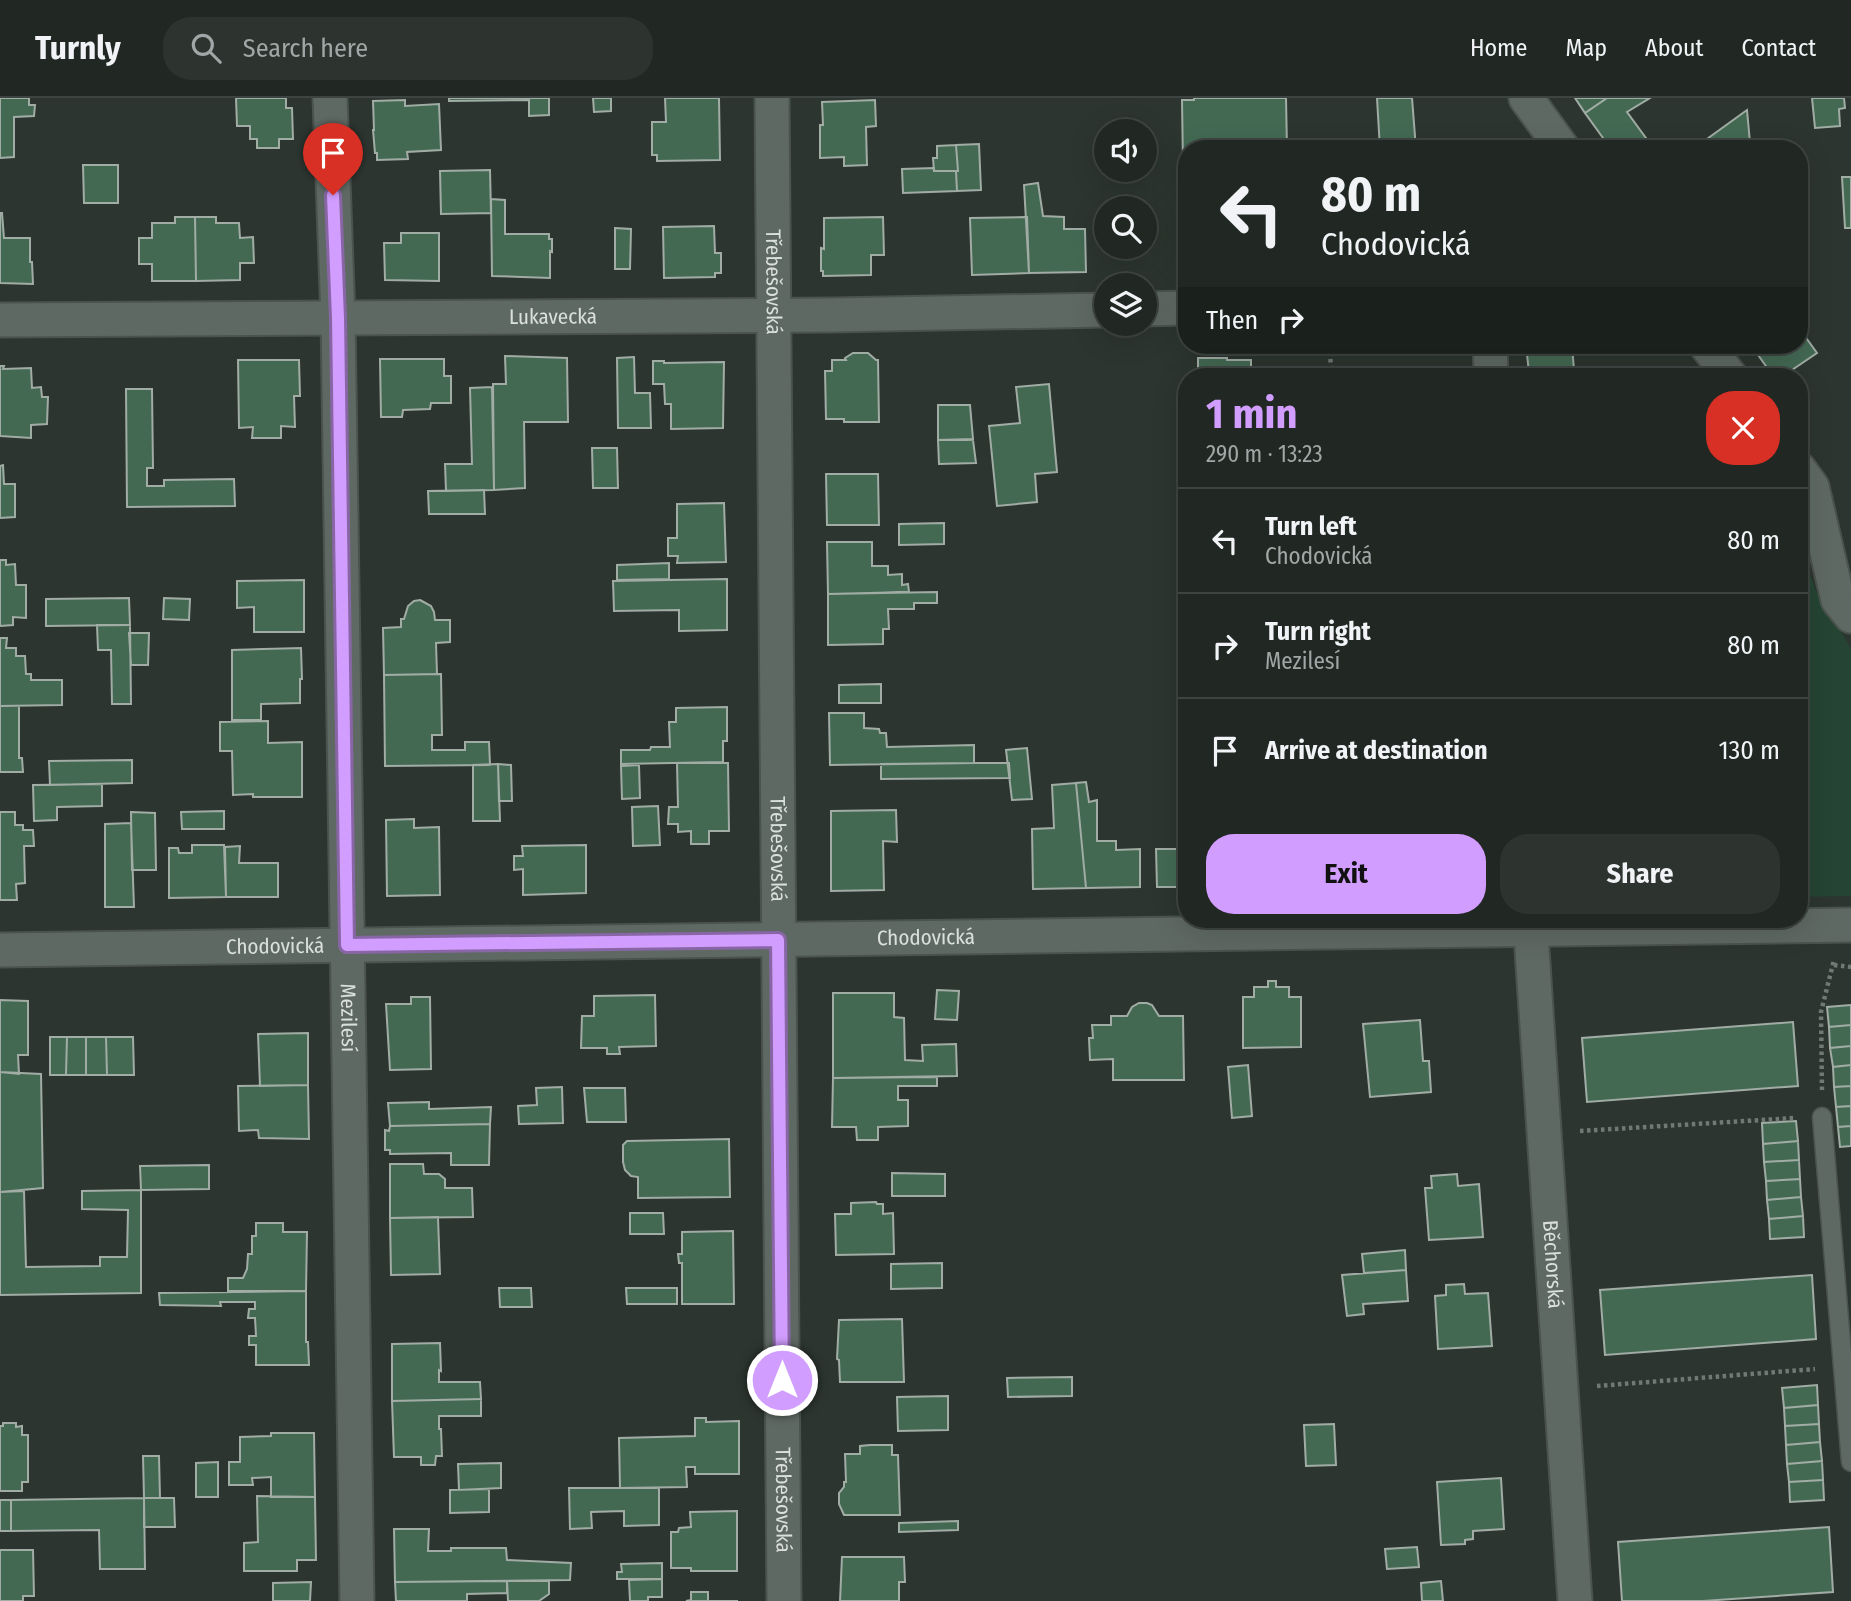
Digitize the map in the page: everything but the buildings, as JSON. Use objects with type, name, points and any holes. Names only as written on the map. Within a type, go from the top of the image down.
[{"type":"street","name":"Mezilesí","points":[[330,98],[338,318],[357,1601]]},
{"type":"street","name":"Třebešovská","points":[[772,98],[784,1601]]},
{"type":"street","points":[[1526,98],[1556,140]]},
{"type":"street","points":[[1157,309],[1178,308]]},
{"type":"street","name":"Lukavecká","points":[[0,320],[832,315],[1094,310]]},
{"type":"street","points":[[1713,354],[1724,368]]},
{"type":"street","points":[[1808,481],[1812,486],[1838,600],[1851,616]]},
{"type":"street","name":"Chodovická","points":[[1808,925],[1842,925]]},
{"type":"street","name":"Chodovická","points":[[0,950],[778,940],[1342,928]]},
{"type":"street","name":"Běchorská","points":[[1530,928],[1575,1601]]},
{"type":"lane","points":[[1822,1117],[1851,1462]]},
{"type":"path","points":[[1544,1133],[1822,1117],[1821,1012],[1842,925]]},
{"type":"path","points":[[1834,965],[1851,967]]},
{"type":"path","points":[[1561,1389],[1843,1366]]},
{"type":"green space","points":[[1808,569],[1816,591],[1851,648],[1851,896],[1808,897]]},
{"type":"route","points":[[333,195],[338,318],[347,945],[778,940],[782,1380]]}]
